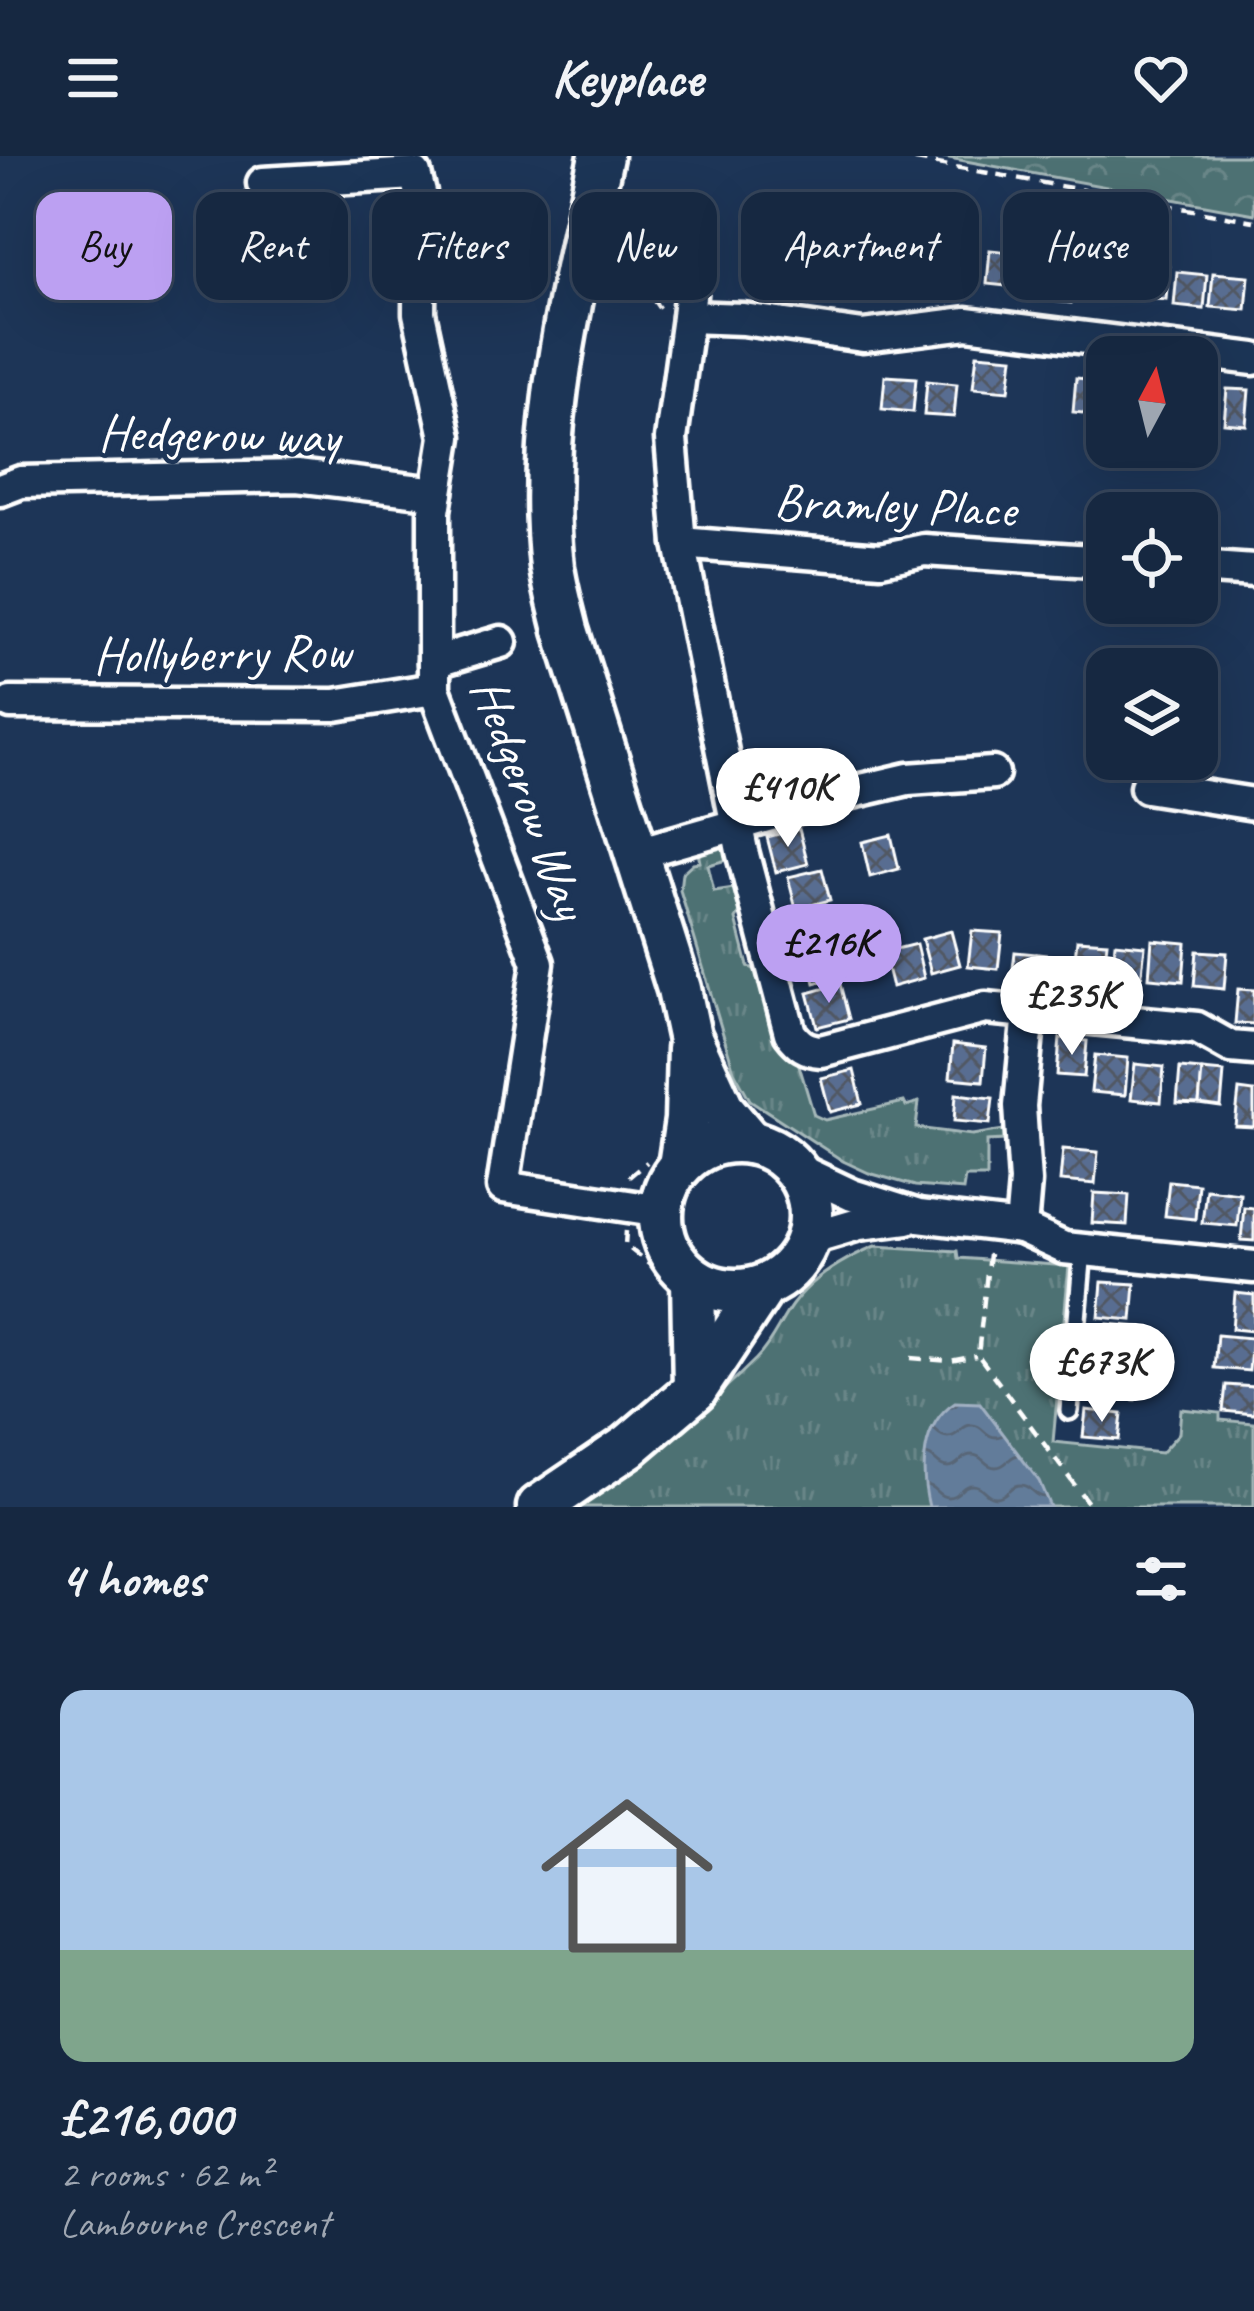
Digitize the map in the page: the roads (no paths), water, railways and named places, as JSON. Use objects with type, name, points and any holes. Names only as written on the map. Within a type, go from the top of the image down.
[{"type":"street","points":[[601,156],[552,406],[548,490],[552,570],[566,630],[679,989],[689,1036],[723,1110],[749,1142]]},
{"type":"street","name":"Hedgerow Way","points":[[263,183],[415,174],[420,193],[419,313],[446,437],[436,502],[434,675],[538,963],[503,1187],[645,1208]]},
{"type":"street","points":[[689,300],[671,439],[680,543],[736,826],[790,1033],[797,1043],[821,1051],[986,1008],[1197,1028],[1231,1047],[1254,1049]]},
{"type":"street","points":[[686,331],[743,319],[863,336],[967,323],[1254,359]]},
{"type":"street","name":"Hedgerow way","points":[[0,490],[21,482],[297,476],[436,502]]},
{"type":"street","name":"Bramley Place","points":[[680,543],[881,559],[924,550],[1086,561]]},
{"type":"street","points":[[1218,568],[1254,571]]},
{"type":"street","name":"Hollyberry Row","points":[[11,703],[335,705],[434,675],[501,642]]},
{"type":"street","points":[[638,853],[908,779],[993,773]]},
{"type":"street","points":[[1146,787],[1254,804]]},
{"type":"street","points":[[1007,1226],[1025,1182],[1020,1106],[1029,1012]]},
{"type":"street","points":[[689,1036],[687,1120],[669,1159],[667,1186],[645,1208],[675,1259],[695,1390]]},
{"type":"street","points":[[669,1159],[723,1142],[749,1142],[775,1151],[795,1168],[852,1195],[919,1216],[1007,1226],[1064,1248],[1254,1267]]},
{"type":"street","points":[[795,1168],[808,1192],[821,1248]]},
{"type":"street","points":[[539,1507],[629,1446],[695,1390],[799,1259],[859,1224],[919,1216]]},
{"type":"street","points":[[678,1281],[776,1293]]},
{"type":"lane","points":[[1069,1411],[1083,1250]]},
{"type":"water","points":[[955,1402],[980,1403],[1039,1481],[1050,1507],[929,1507],[924,1478],[929,1435]]}]
